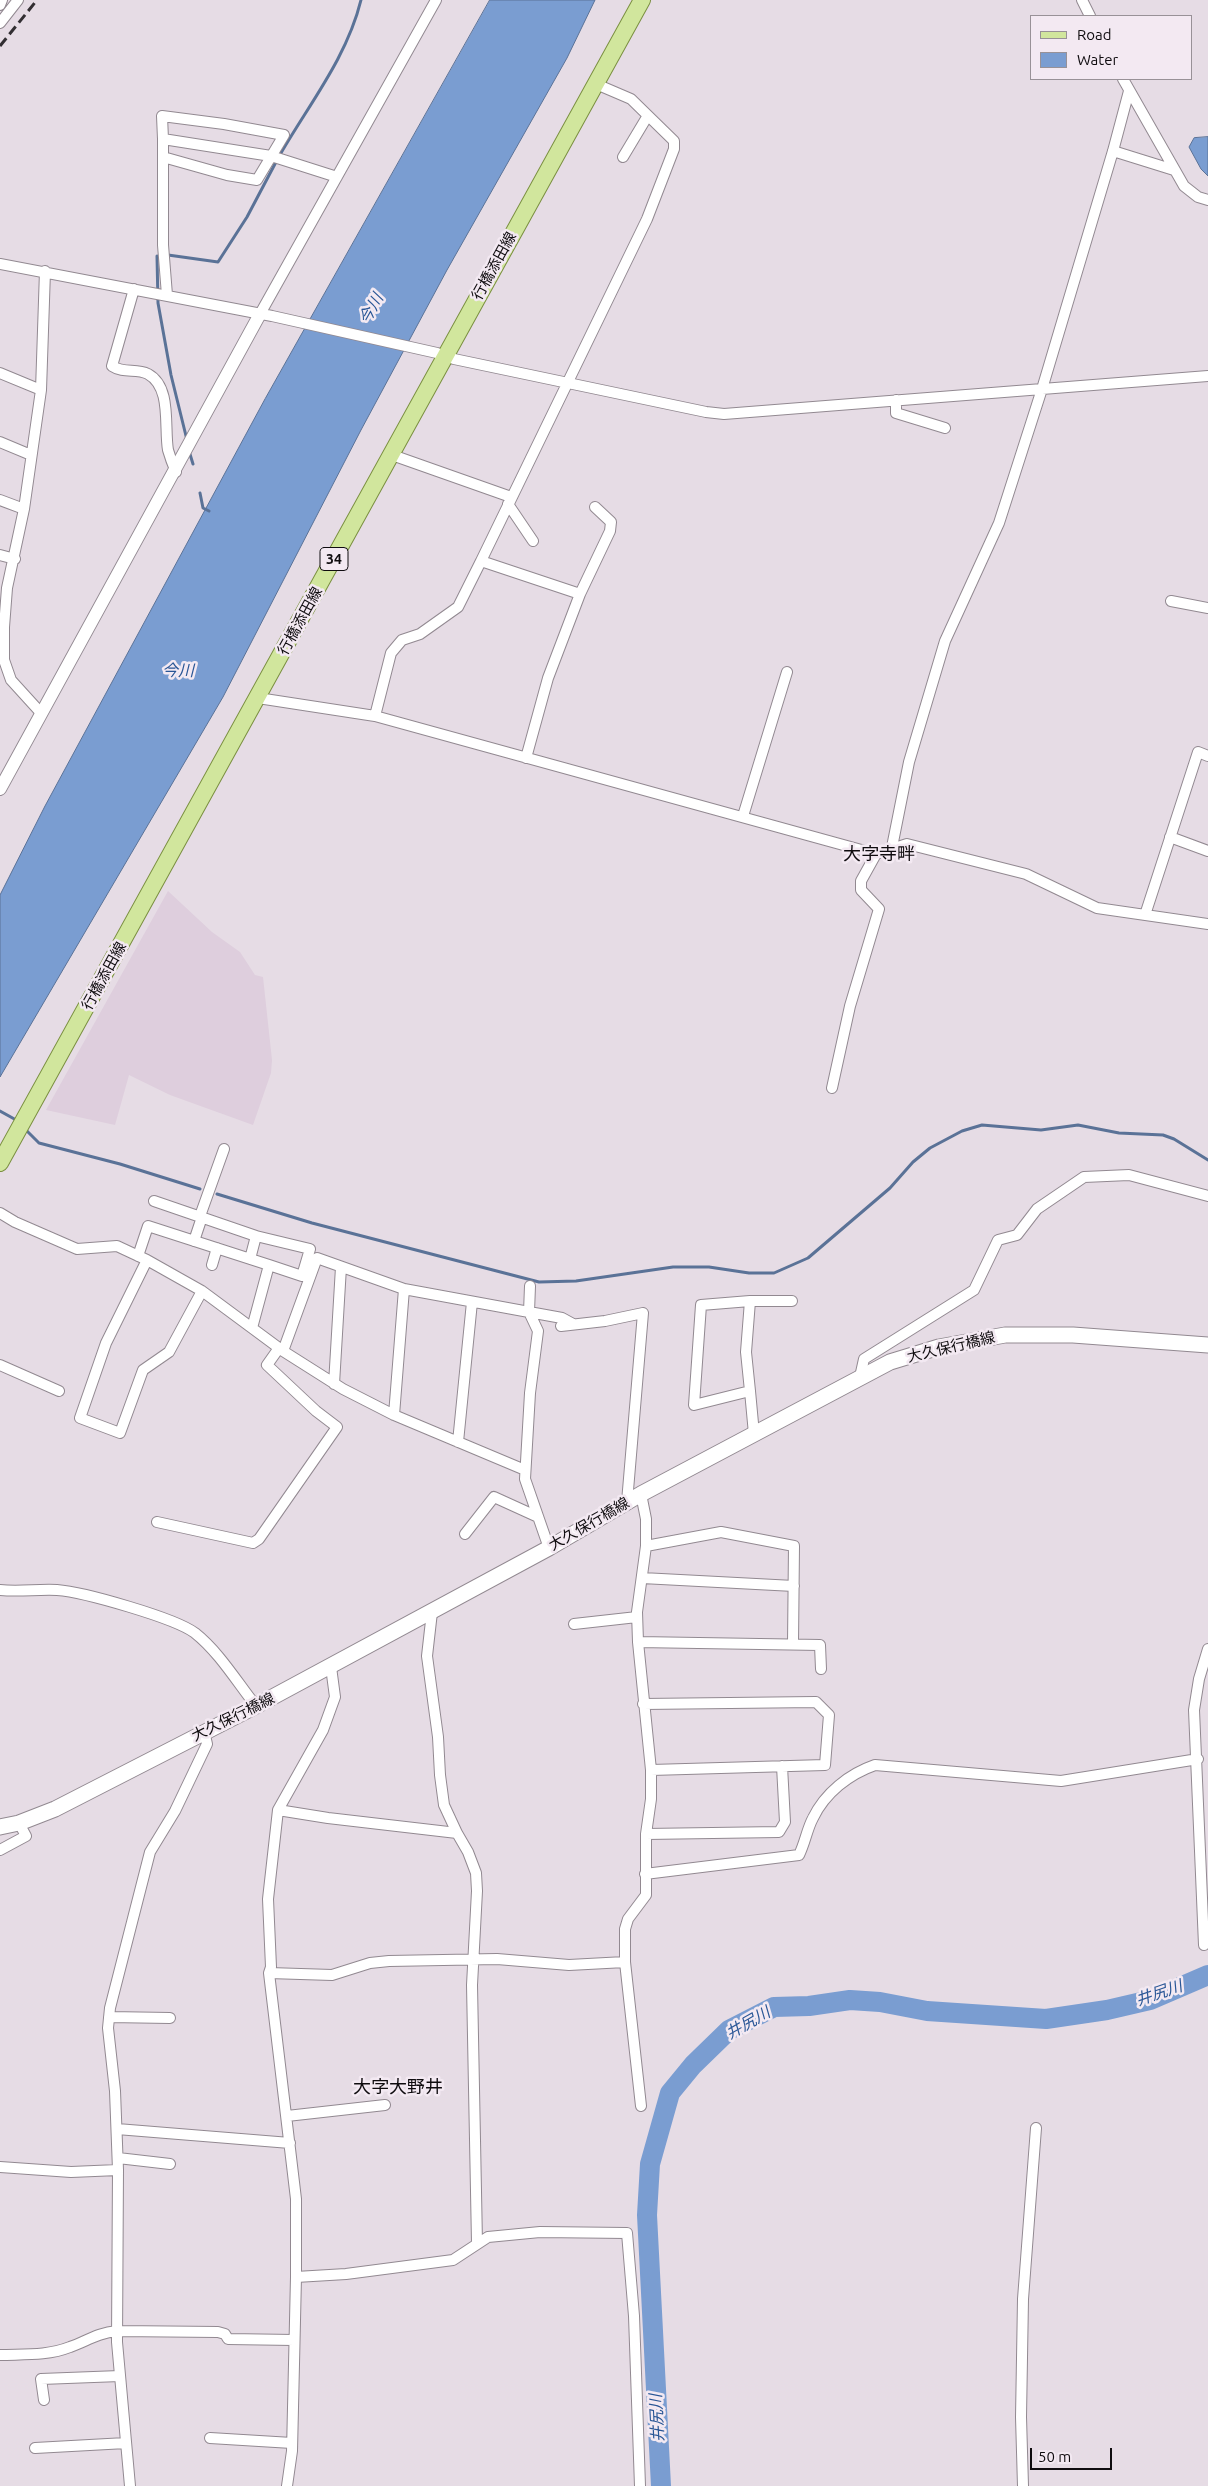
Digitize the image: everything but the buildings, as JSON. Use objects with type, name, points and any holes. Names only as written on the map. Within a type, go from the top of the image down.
[{"type":"main road","name":"行橋添田線","points":[[0,1163],[392,455],[441,355],[642,0]]},
{"type":"main road","name":"大久保行橋線","points":[[0,1827],[19,1823],[55,1808],[331,1667],[549,1548],[641,1494],[890,1362],[939,1347],[1005,1335],[1073,1335],[1208,1345]]},
{"type":"street","points":[[0,4],[2,0]]},
{"type":"street","points":[[0,22],[18,0]]},
{"type":"street","points":[[0,789],[195,437],[266,315],[337,177],[436,0]]},
{"type":"street","points":[[1082,0],[1090,15]]},
{"type":"street","points":[[1123,80],[1184,186],[1198,197],[1208,200]]},
{"type":"street","points":[[375,716],[391,652],[402,640],[420,634],[458,607],[647,219],[671,159],[674,141],[631,99],[596,84]]},
{"type":"street","points":[[892,847],[909,762],[945,641],[999,523],[1042,389],[1113,152],[1129,91]]},
{"type":"street","points":[[163,157],[227,175],[258,180],[284,135],[224,124],[162,116],[163,246],[166,295]]},
{"type":"street","points":[[624,157],[647,116]]},
{"type":"street","points":[[162,139],[271,156],[337,177]]},
{"type":"street","points":[[1113,152],[1174,170]]},
{"type":"street","points":[[0,264],[46,271],[266,315],[568,384],[683,408],[724,414],[1208,376]]},
{"type":"street","points":[[42,713],[11,680],[2,661],[6,598],[24,509],[41,390],[46,271]]},
{"type":"street","points":[[134,289],[112,366],[120,372],[137,370],[148,374],[158,382],[163,396],[168,451],[177,470]]},
{"type":"street","points":[[0,374],[41,390]]},
{"type":"street","points":[[896,400],[896,413],[945,428]]},
{"type":"street","points":[[0,442],[31,455]]},
{"type":"street","points":[[392,455],[510,501],[533,541]]},
{"type":"street","points":[[0,500],[24,509]]},
{"type":"street","points":[[526,758],[548,678],[580,594],[610,530],[611,522],[595,507]]},
{"type":"street","points":[[0,555],[15,559]]},
{"type":"street","points":[[481,561],[580,594]]},
{"type":"street","points":[[1171,601],[1208,608]]},
{"type":"street","points":[[743,816],[787,672]]},
{"type":"street","points":[[258,698],[375,716],[876,854]]},
{"type":"street","points":[[1145,915],[1198,752],[1208,756]]},
{"type":"street","points":[[1170,837],[1208,851]]},
{"type":"street","points":[[832,1088],[850,1006],[879,909],[861,890],[861,881],[876,854],[892,847],[907,844],[1026,874],[1097,908],[1208,924]]},
{"type":"street","points":[[194,1241],[224,1149]]},
{"type":"street","points":[[860,1377],[864,1359],[974,1290],[998,1240],[1017,1235],[1037,1209],[1084,1177],[1130,1175],[1208,1196]]},
{"type":"street","points":[[154,1201],[256,1236],[310,1249],[302,1276],[148,1226],[143,1258],[106,1342],[80,1418],[120,1434],[143,1370],[169,1352],[202,1291]]},
{"type":"street","points":[[0,1213],[15,1222],[76,1248],[117,1246],[143,1258],[202,1291],[281,1349],[334,1384],[394,1415],[525,1470]]},
{"type":"street","points":[[250,1259],[256,1236]]},
{"type":"street","points":[[212,1265],[217,1248]]},
{"type":"street","points":[[157,1522],[253,1543],[259,1539],[337,1427],[316,1411],[266,1365],[281,1349],[317,1258],[404,1289],[562,1318],[573,1324]]},
{"type":"street","points":[[252,1328],[269,1265]]},
{"type":"street","points":[[334,1384],[341,1267]]},
{"type":"street","points":[[530,1286],[529,1312],[538,1331],[530,1394],[525,1479],[549,1548]]},
{"type":"street","points":[[394,1415],[404,1289]]},
{"type":"street","points":[[750,1391],[694,1406],[701,1305],[792,1300]]},
{"type":"street","points":[[750,1301],[746,1352],[754,1434]]},
{"type":"street","points":[[458,1442],[472,1302]]},
{"type":"street","points":[[561,1326],[606,1321],[643,1312],[627,1502]]},
{"type":"street","points":[[0,1364],[59,1391]]},
{"type":"street","points":[[641,1494],[646,1519],[646,1546],[637,1617],[643,1704],[651,1770],[646,1834],[646,1895],[628,1919],[625,1929],[625,1962],[641,2106]]},
{"type":"street","points":[[465,1534],[494,1497],[538,1517]]},
{"type":"street","points":[[646,1546],[721,1532],[794,1546],[793,1643]]},
{"type":"street","points":[[642,1578],[794,1586]]},
{"type":"street","points":[[0,1590],[57,1590],[79,1594],[172,1620],[195,1633],[223,1663],[256,1706]]},
{"type":"street","points":[[432,1612],[427,1656],[438,1737],[444,1805],[468,1852],[476,1873],[477,1891],[472,1959],[477,2243]]},
{"type":"street","points":[[574,1624],[637,1617]]},
{"type":"street","points":[[638,1642],[793,1643],[820,1645],[821,1669]]},
{"type":"street","points":[[1204,1945],[1198,1759],[1194,1710],[1199,1678],[1208,1649]]},
{"type":"street","points":[[287,2486],[292,2443],[296,2199],[268,1973],[271,1967],[268,1899],[278,1810],[323,1730],[335,1697],[331,1667]]},
{"type":"street","points":[[643,1704],[816,1702],[828,1715],[825,1765],[651,1770]]},
{"type":"street","points":[[130,2486],[117,2331],[118,2158],[109,2017],[150,1852],[175,1811],[207,1744],[204,1731]]},
{"type":"street","points":[[645,1874],[799,1855],[813,1817],[835,1788],[858,1771],[875,1765],[1061,1781],[1198,1759]]},
{"type":"street","points":[[646,1834],[779,1832],[786,1822],[782,1766]]},
{"type":"street","points":[[278,1810],[328,1818],[457,1833]]},
{"type":"street","points":[[0,1850],[26,1836],[19,1823]]},
{"type":"street","points":[[268,1973],[332,1975],[370,1963],[472,1959],[569,1965],[625,1962]]},
{"type":"street","points":[[109,2017],[170,2018]]},
{"type":"street","points":[[287,2116],[385,2105]]},
{"type":"street","points":[[1023,2486],[1021,2417],[1023,2299],[1036,2128]]},
{"type":"street","points":[[117,2129],[290,2143]]},
{"type":"street","points":[[118,2158],[170,2164]]},
{"type":"street","points":[[0,2167],[70,2172],[118,2170]]},
{"type":"street","points":[[296,2277],[346,2274],[453,2260],[464,2255],[477,2243],[488,2237],[540,2232],[627,2233],[634,2316],[640,2486]]},
{"type":"street","points":[[0,2355],[45,2354],[70,2347],[101,2333],[117,2331],[218,2332],[225,2334],[228,2339],[294,2340]]},
{"type":"street","points":[[44,2400],[41,2380],[120,2376]]},
{"type":"street","points":[[210,2438],[292,2443]]},
{"type":"street","points":[[35,2448],[126,2443]]},
{"type":"shaded area","points":[[168,891],[212,932],[240,952],[255,975],[263,977],[272,1060],[271,1073],[253,1125],[170,1095],[129,1075],[115,1125],[46,1110]]},
{"type":"water","name":"今川","points":[[490,0],[595,0],[567,58],[447,270],[361,430],[223,697],[0,1077],[0,895],[45,806],[265,399]]},
{"type":"water","points":[[1208,137],[1208,176],[1201,169],[1189,147],[1194,138]]},
{"type":"waterway","points":[[281,153],[327,79],[347,41],[361,0]]},
{"type":"waterway","points":[[168,255],[218,262],[247,217],[276,162]]},
{"type":"waterway","points":[[157,256],[158,303],[171,375],[187,440]]},
{"type":"waterway","points":[[189,451],[193,464]]},
{"type":"waterway","points":[[200,493],[203,508],[209,511]]},
{"type":"waterway","points":[[0,1111],[18,1121]]},
{"type":"waterway","points":[[217,1194],[312,1223],[539,1282],[576,1281],[673,1267],[709,1267],[749,1273],[774,1273],[808,1258],[890,1188],[913,1162],[930,1148],[962,1131],[982,1125],[1041,1130],[1078,1125],[1119,1133],[1163,1135],[1174,1139],[1208,1160]]},
{"type":"waterway","points":[[25,1129],[39,1143],[120,1164],[200,1189]]},
{"type":"waterway","name":"井尻川","points":[[661,2486],[647,2215],[650,2164],[670,2093],[693,2065],[729,2030],[774,2007],[809,2006],[850,2000],[880,2002],[927,2011],[1046,2019],[1107,2010],[1150,2000],[1208,1975]]},
{"type":"railway","points":[[0,46],[37,0]]},
{"type":"district","name":"大字寺畔","points":[[879,854]]},
{"type":"district","name":"大字大野井","points":[[398,2087]]}]
